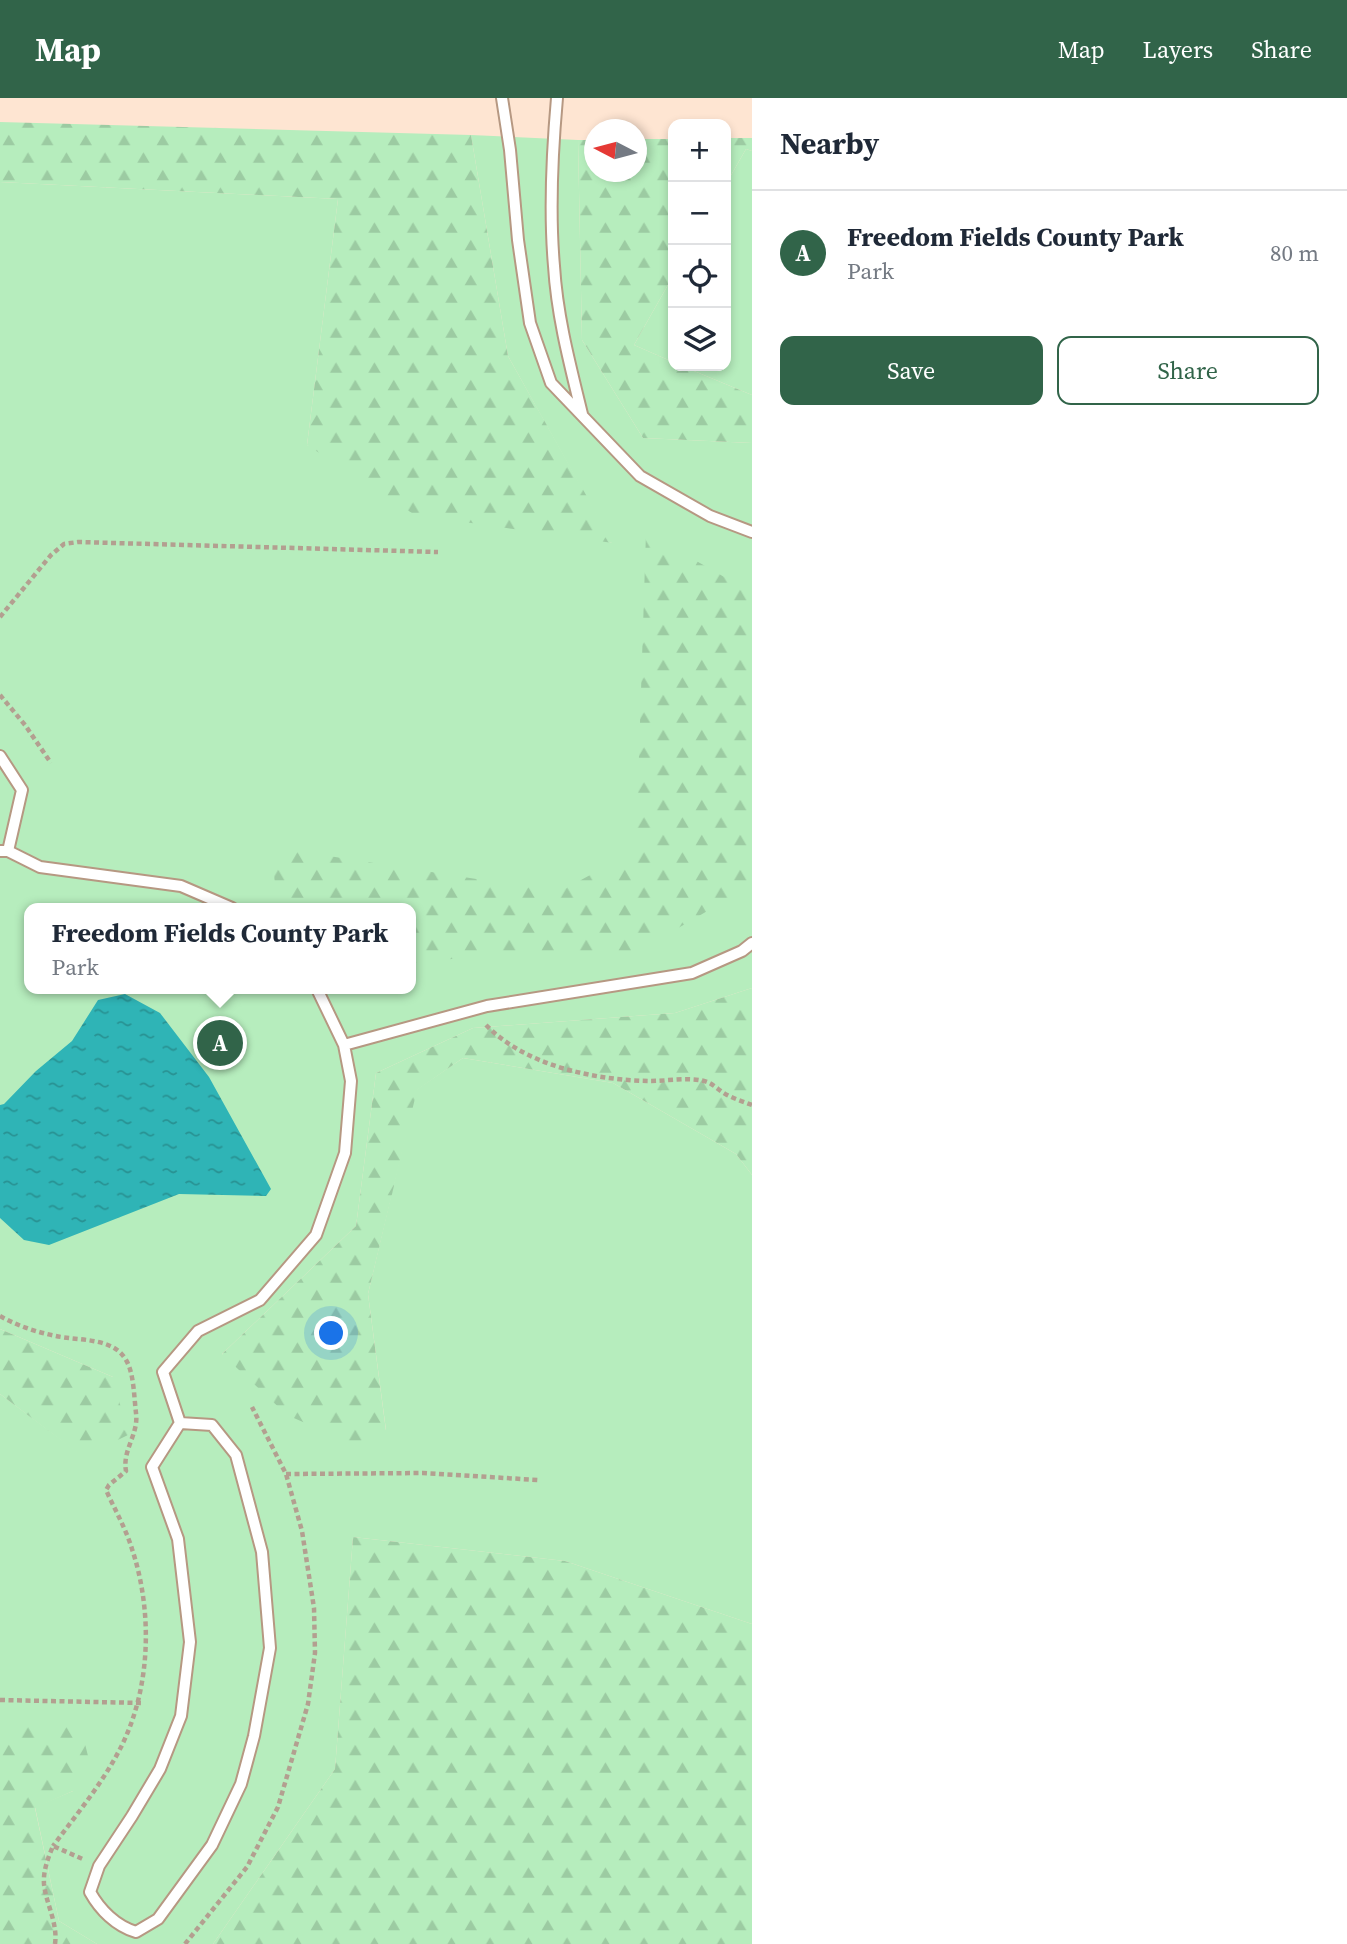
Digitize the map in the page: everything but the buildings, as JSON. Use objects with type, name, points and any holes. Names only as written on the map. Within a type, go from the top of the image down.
[{"type":"lane","points":[[502,98],[530,323],[551,383],[640,476],[710,516],[752,533]]},
{"type":"lane","points":[[557,98],[551,208],[554,268],[566,346],[583,417]]},
{"type":"lane","points":[[0,756],[22,790],[4,851],[40,867],[181,886],[220,903]]},
{"type":"lane","points":[[344,1045],[472,1010],[692,973],[742,951],[752,943]]},
{"type":"lane","points":[[180,1423],[163,1372],[198,1331],[260,1300],[316,1235],[345,1153],[351,1081],[344,1045],[319,994]]},
{"type":"lane","points":[[180,1423],[212,1424],[236,1455],[262,1552],[270,1648],[254,1736],[241,1784],[212,1844],[158,1919],[136,1932],[124,1928],[97,1905],[90,1892],[99,1866],[160,1769],[181,1716],[190,1642],[178,1539],[152,1467],[180,1423]]},
{"type":"path","points":[[0,617],[51,555],[64,544],[78,541],[438,552]]},
{"type":"path","points":[[0,695],[25,725],[51,764]]},
{"type":"path","points":[[472,1010],[500,1039],[550,1065],[631,1079],[707,1081],[726,1094],[752,1105]]},
{"type":"path","points":[[0,1316],[22,1327],[109,1346],[121,1352],[128,1362],[137,1423],[125,1454],[126,1471],[106,1490],[132,1549],[144,1606],[145,1662],[140,1702],[121,1747],[106,1773],[53,1846],[46,1863],[44,1883],[53,1918],[55,1944]]},
{"type":"path","points":[[286,1474],[397,1472],[538,1480]]},
{"type":"path","points":[[0,1700],[140,1702]]},
{"type":"path","points":[[53,1846],[99,1866]]},
{"type":"green space","points":[[0,122],[471,135],[508,356],[613,543],[415,515],[307,445],[338,199],[0,182]]},
{"type":"green space","points":[[471,135],[578,140],[582,340],[643,438],[752,443],[752,988],[675,1013],[473,1028],[376,1073],[356,1226],[222,1354],[386,1430],[368,1294],[416,1090],[463,1058],[613,1083],[736,1154],[752,1175],[752,1624],[565,1561],[353,1537],[335,1769],[213,1944],[97,1944],[59,1921],[35,1807],[73,1791],[80,1725],[0,1725],[0,1394],[83,1456],[113,1377],[0,1329],[0,182],[338,199],[307,445],[612,543],[508,356]]},
{"type":"green space","points":[[731,138],[752,138],[752,151],[746,149],[731,175]]},
{"type":"green space","points":[[647,139],[668,139],[668,285],[634,345],[668,360],[668,371],[694,371],[752,395],[752,443],[643,438],[582,340],[578,140],[584,140],[584,182],[647,182]]},
{"type":"green space","points":[[746,149],[752,151],[752,395],[694,371],[731,371],[731,175]]},
{"type":"green space","points":[[668,285],[668,360],[634,345]]},
{"type":"green space","points":[[646,532],[752,593],[752,882],[745,889],[632,955],[503,954],[416,963],[416,903],[287,903],[276,893],[271,847],[559,892],[636,850]]},
{"type":"green space","points":[[752,988],[752,1175],[736,1154],[613,1083],[463,1058],[417,1090],[368,1294],[386,1431],[369,1451],[287,1415],[222,1354],[356,1226],[376,1073],[473,1028],[675,1013]]},
{"type":"green space","points":[[0,1329],[113,1377],[128,1435],[83,1457],[0,1394]]},
{"type":"green space","points":[[353,1537],[565,1561],[752,1624],[752,1944],[213,1944],[335,1769]]},
{"type":"green space","points":[[80,1724],[90,1764],[73,1791],[35,1808],[59,1921],[97,1944],[0,1944],[0,1725]]},
{"type":"water","points":[[125,994],[160,1013],[209,1077],[271,1189],[266,1196],[179,1194],[49,1245],[24,1240],[0,1218],[0,1105],[72,1041],[98,1000]]},
{"type":"place","name":"Freedom Fields County Park","points":[[220,1043]]}]
